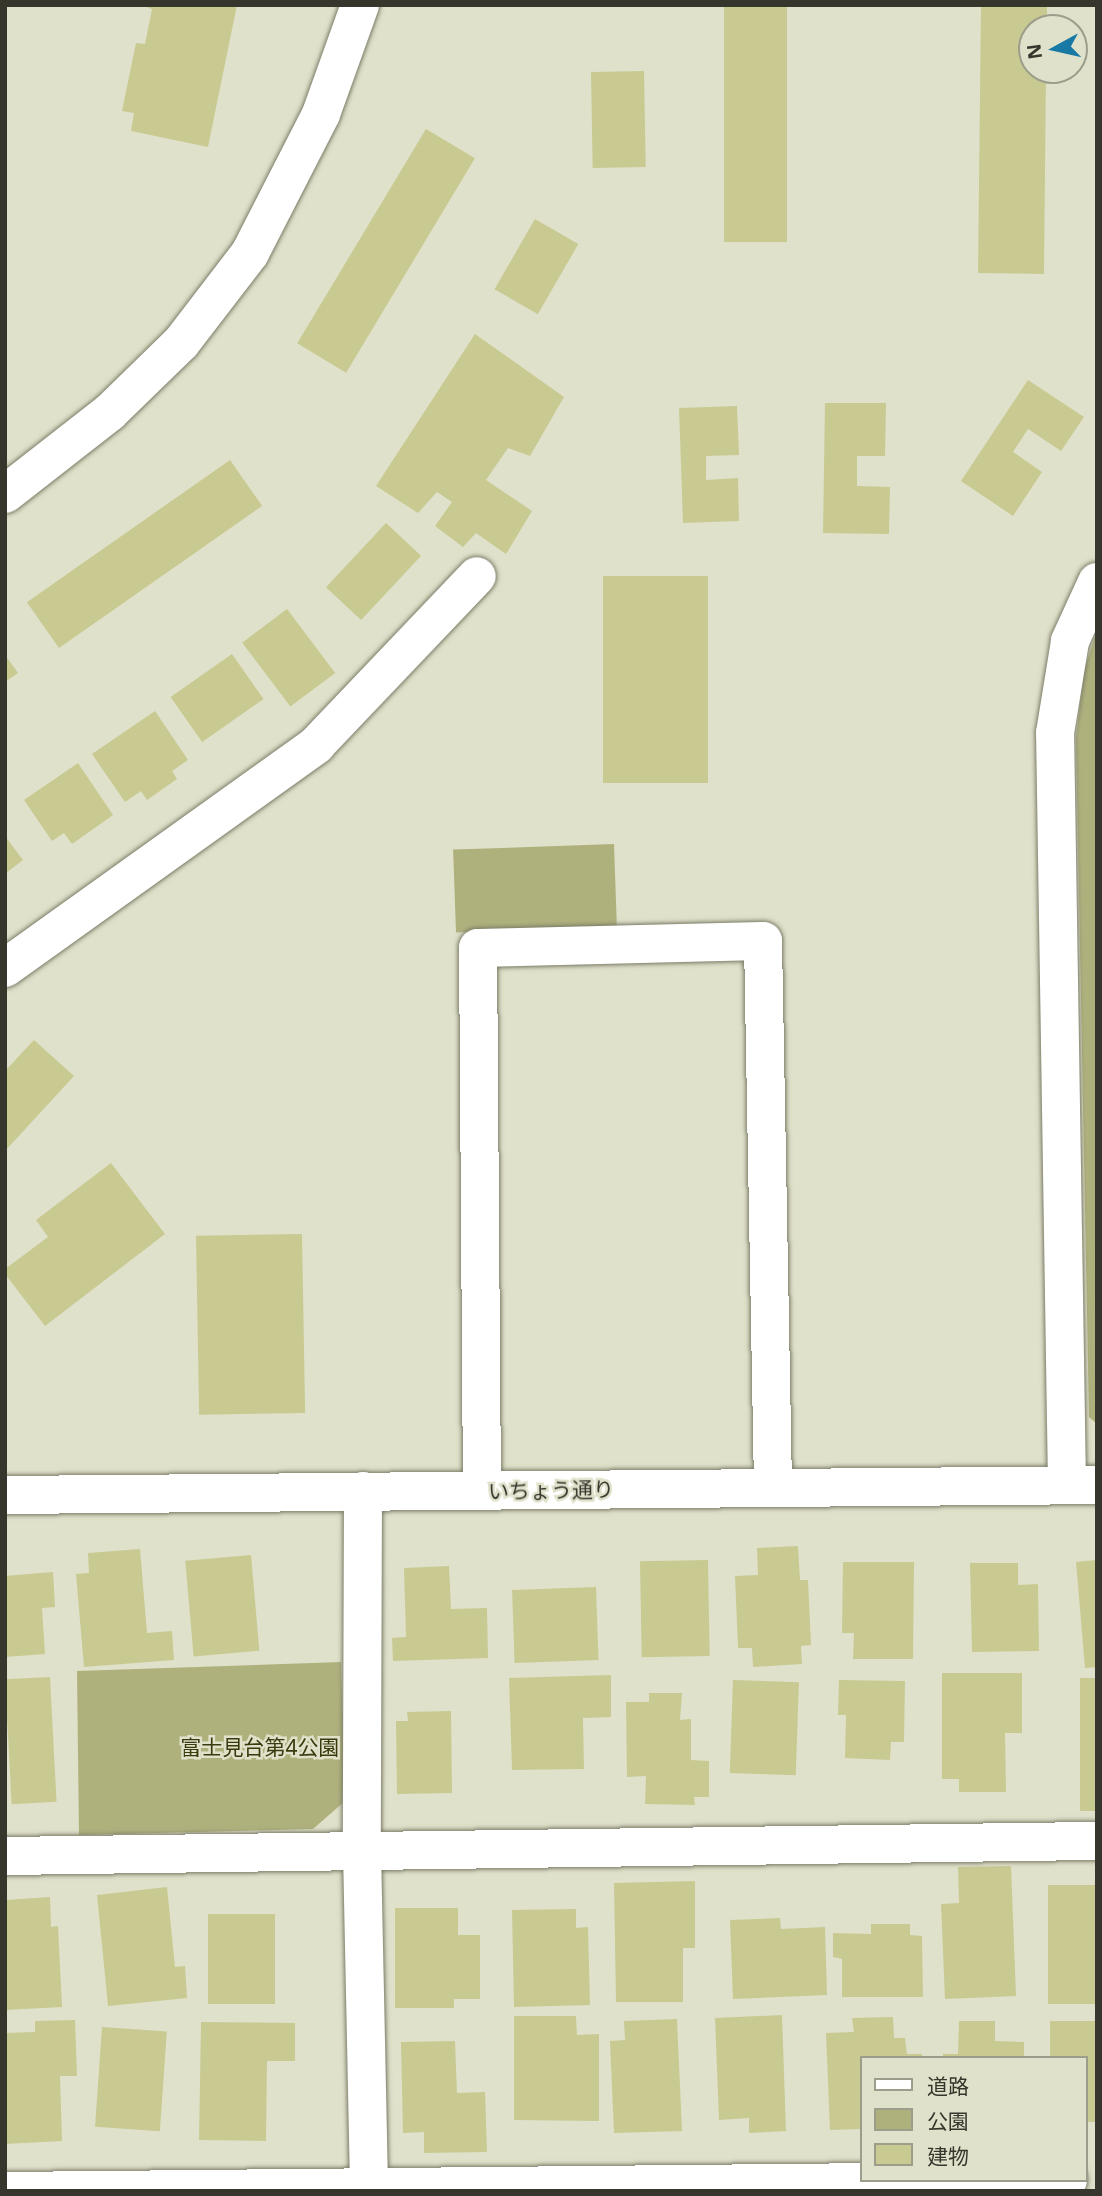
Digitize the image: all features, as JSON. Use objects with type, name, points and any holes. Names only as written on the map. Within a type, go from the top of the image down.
[{"type":"street","points":[[5,494],[110,412],[181,344],[250,253],[321,114],[360,5]]},
{"type":"street","points":[[5,968],[316,745],[477,576]]},
{"type":"street","points":[[1082,1485],[1055,733],[1070,641],[1097,582]]},
{"type":"street","points":[[482,1491],[478,948],[763,941],[773,1488]]},
{"type":"street","name":"いちょう通り","points":[[5,1495],[1082,1485]]},
{"type":"street","points":[[363,1492],[362,1851],[369,2187]]},
{"type":"street","points":[[5,1856],[1097,1842]]},
{"type":"street","points":[[5,2191],[962,2186],[1033,2182]]},
{"type":"green space","points":[[1097,630],[1097,1424],[1089,1417],[1076,738],[1084,671]]},
{"type":"green space","points":[[614,844],[617,927],[456,933],[453,850]]},
{"type":"green space","name":"富士見台第4公園","points":[[341,1662],[345,1801],[313,1829],[79,1835],[77,1671]]},
{"type":"building","points":[[141,5],[237,5],[208,147],[131,131],[134,113],[122,111],[136,43],[145,44],[152,9]]},
{"type":"building","points":[[724,5],[787,5],[787,242],[724,242]]},
{"type":"building","points":[[981,5],[1047,5],[1047,14],[1018,14],[1018,84],[1046,84],[1044,274],[978,273]]},
{"type":"building","points":[[644,71],[646,167],[593,168],[591,72]]},
{"type":"building","points":[[426,129],[475,158],[346,373],[297,343]]},
{"type":"building","points":[[535,219],[578,244],[538,314],[495,289]]},
{"type":"building","points":[[475,334],[564,397],[530,456],[508,448],[486,480],[532,511],[506,554],[476,533],[463,547],[435,526],[452,502],[437,492],[418,513],[376,486]]},
{"type":"building","points":[[1028,380],[1084,417],[1061,451],[1028,429],[1013,452],[1042,472],[1013,516],[961,481]]},
{"type":"building","points":[[825,403],[886,403],[885,456],[857,456],[857,486],[890,487],[889,534],[823,533]]},
{"type":"building","points":[[737,406],[739,455],[706,456],[706,480],[738,478],[739,521],[683,523],[679,408]]},
{"type":"building","points":[[230,460],[262,506],[59,648],[27,602]]},
{"type":"building","points":[[386,523],[421,556],[361,620],[326,587]]},
{"type":"building","points":[[603,576],[708,576],[708,783],[603,783]]},
{"type":"building","points":[[287,609],[335,673],[290,707],[242,643]]},
{"type":"building","points":[[232,654],[264,699],[202,742],[171,697]]},
{"type":"building","points":[[5,655],[18,673],[5,682]]},
{"type":"building","points":[[155,711],[188,760],[172,771],[177,779],[147,800],[141,791],[125,802],[92,754]]},
{"type":"building","points":[[78,763],[113,815],[72,844],[64,833],[52,841],[24,800]]},
{"type":"building","points":[[5,836],[23,860],[5,874]]},
{"type":"building","points":[[34,1040],[74,1076],[5,1151],[5,1071]]},
{"type":"building","points":[[111,1163],[165,1234],[45,1326],[5,1274],[5,1269],[48,1237],[36,1220]]},
{"type":"building","points":[[302,1234],[305,1413],[199,1415],[196,1236]]},
{"type":"building","points":[[798,1546],[800,1580],[808,1580],[811,1645],[801,1646],[802,1664],[753,1667],[752,1648],[738,1648],[735,1576],[758,1575],[757,1548]]},
{"type":"building","points":[[140,1549],[147,1633],[172,1631],[174,1660],[84,1667],[76,1574],[89,1573],[88,1553]]},
{"type":"building","points":[[251,1555],[259,1651],[194,1656],[185,1561]]},
{"type":"building","points":[[708,1560],[710,1656],[642,1657],[640,1561]]},
{"type":"building","points":[[1097,1560],[1097,1667],[1085,1668],[1076,1562]]},
{"type":"building","points":[[843,1562],[914,1562],[913,1659],[853,1659],[854,1633],[842,1633]]},
{"type":"building","points":[[970,1563],[1018,1563],[1018,1585],[1038,1584],[1039,1651],[972,1652]]},
{"type":"building","points":[[449,1566],[451,1609],[487,1608],[488,1658],[393,1661],[392,1638],[406,1637],[404,1568]]},
{"type":"building","points":[[53,1572],[55,1607],[42,1608],[45,1654],[5,1657],[5,1576]]},
{"type":"building","points":[[596,1587],[599,1660],[515,1663],[512,1590]]},
{"type":"building","points":[[942,1673],[1022,1673],[1022,1733],[1005,1733],[1006,1792],[959,1792],[959,1779],[942,1779]]},
{"type":"building","points":[[611,1675],[611,1717],[583,1718],[584,1769],[512,1770],[509,1678]]},
{"type":"building","points":[[50,1677],[57,1802],[12,1804],[5,1679]]},
{"type":"building","points":[[1080,1678],[1097,1678],[1097,1811],[1080,1811]]},
{"type":"building","points":[[733,1680],[799,1682],[796,1775],[730,1773]]},
{"type":"building","points":[[839,1680],[905,1681],[904,1742],[891,1742],[890,1760],[845,1758],[846,1715],[838,1715]]},
{"type":"building","points":[[649,1693],[682,1693],[680,1720],[691,1719],[691,1760],[709,1761],[709,1797],[694,1797],[695,1805],[645,1804],[646,1776],[627,1777],[626,1702],[649,1702]]},
{"type":"building","points":[[451,1711],[452,1793],[397,1794],[396,1721],[408,1721],[407,1712]]},
{"type":"building","points":[[1011,1866],[1016,1996],[945,1999],[941,1904],[959,1903],[958,1867]]},
{"type":"building","points":[[695,1881],[695,1948],[683,1948],[683,2002],[616,2002],[614,1883]]},
{"type":"building","points":[[1048,1885],[1097,1885],[1097,2004],[1048,2004]]},
{"type":"building","points":[[167,1887],[175,1967],[185,1966],[187,1998],[108,2006],[97,1895]]},
{"type":"building","points":[[50,1897],[51,1927],[58,1926],[62,2007],[5,2010],[5,1900]]},
{"type":"building","points":[[395,1908],[458,1908],[458,1935],[480,1935],[480,1999],[454,1999],[454,2008],[395,2008]]},
{"type":"building","points":[[576,1909],[576,1928],[588,1927],[590,2005],[514,2007],[512,1910]]},
{"type":"building","points":[[208,1914],[275,1914],[275,2004],[208,2004]]},
{"type":"building","points":[[780,1918],[781,1929],[825,1927],[827,1995],[733,1999],[730,1920]]},
{"type":"building","points":[[871,1924],[910,1924],[910,1935],[922,1936],[923,1997],[842,1997],[842,1959],[833,1957],[833,1933],[871,1934]]},
{"type":"building","points":[[782,2015],[786,2131],[749,2133],[749,2118],[719,2120],[715,2018]]},
{"type":"building","points":[[514,2016],[576,2016],[577,2035],[599,2034],[599,2121],[514,2120]]},
{"type":"building","points":[[893,2017],[894,2038],[905,2038],[907,2054],[922,2056],[860,2056],[860,2129],[830,2130],[826,2033],[854,2032],[852,2018]]},
{"type":"building","points":[[677,2019],[682,2131],[614,2133],[610,2041],[625,2040],[624,2021]]},
{"type":"building","points":[[75,2020],[77,2076],[60,2076],[62,2141],[5,2144],[5,2033],[35,2032],[35,2021]]},
{"type":"building","points":[[959,2021],[995,2021],[995,2041],[1024,2042],[1024,2056],[943,2056],[958,2054]]},
{"type":"building","points":[[1050,2021],[1097,2021],[1097,2122],[1088,2122],[1088,2056],[1050,2056]]},
{"type":"building","points":[[201,2022],[295,2023],[295,2061],[267,2061],[266,2141],[199,2140]]},
{"type":"building","points":[[102,2027],[167,2032],[160,2131],[95,2127]]},
{"type":"building","points":[[455,2041],[457,2093],[485,2092],[487,2152],[424,2153],[424,2132],[403,2133],[401,2042]]}]
